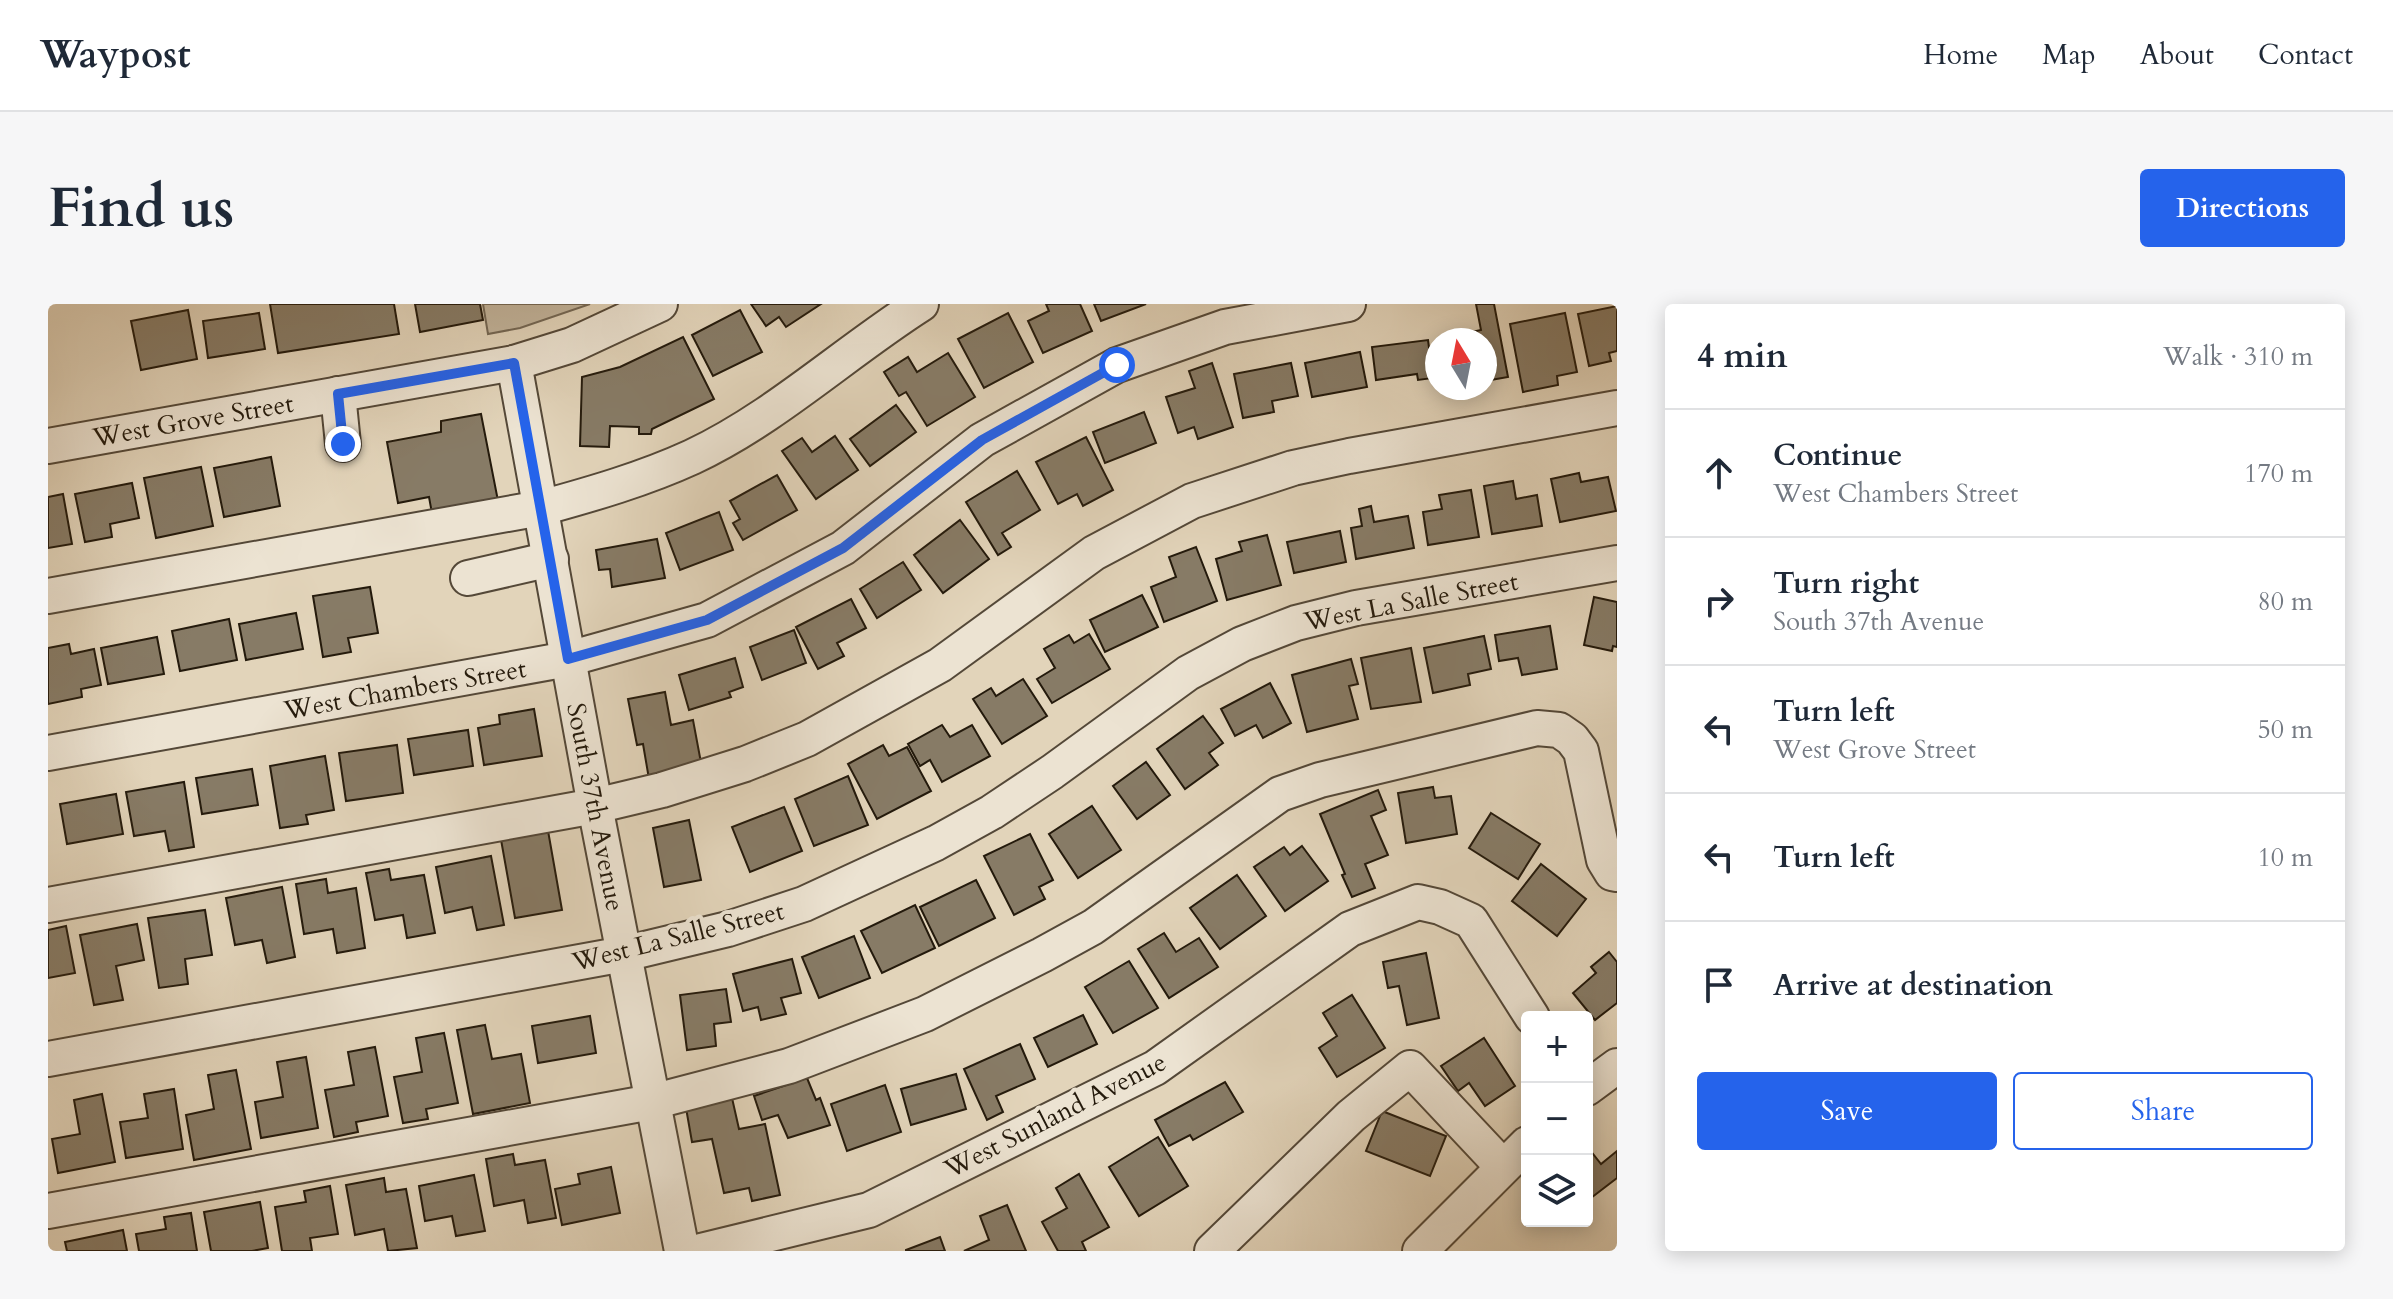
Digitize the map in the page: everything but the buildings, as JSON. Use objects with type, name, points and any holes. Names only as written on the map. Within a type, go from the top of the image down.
[{"type":"street","name":"West Grove Street","points":[[48,446],[514,363],[572,345],[660,304]]},
{"type":"street","points":[[48,596],[541,508],[609,489],[694,456],[758,419],[921,304]]},
{"type":"street","name":"West Chambers Street","points":[[48,753],[568,659],[707,620],[843,548],[982,440],[1117,365],[1225,327],[1348,304]]},
{"type":"street","name":"South 37th Avenue","points":[[514,363],[595,806],[682,1251]]},
{"type":"street","points":[[338,394],[343,444]]},
{"type":"street","points":[[48,905],[595,806],[662,790],[732,768],[807,739],[940,665],[1094,553],[1192,501],[1293,468],[1617,408]]},
{"type":"street","points":[[468,578],[551,559]]},
{"type":"street","name":"West La Salle Street","points":[[48,1059],[624,954],[728,929],[804,904],[936,843],[992,812],[1188,673],[1242,644],[1296,623],[1356,608],[1617,563]]},
{"type":"street","points":[[48,1211],[652,1102],[789,1066],[925,1014],[1093,927],[1280,794],[1320,780],[1492,737],[1537,728],[1559,730],[1572,739],[1581,751],[1604,860],[1612,873],[1617,874]]},
{"type":"street","name":"West Sunland Avenue","points":[[701,1251],[869,1210],[1155,1068],[1350,929],[1418,902],[1440,907],[1471,921],[1528,1011]]},
{"type":"street","points":[[1593,1084],[1617,1066]]},
{"type":"street","points":[[1212,1251],[1351,1116],[1410,1068],[1515,1156],[1420,1251]]},
{"type":"shaded area","points":[[483,304],[590,304],[520,328],[488,334]]},
{"type":"route","points":[[343,444],[338,394],[514,363],[568,659],[707,620],[843,548],[982,440],[1117,365]]}]
